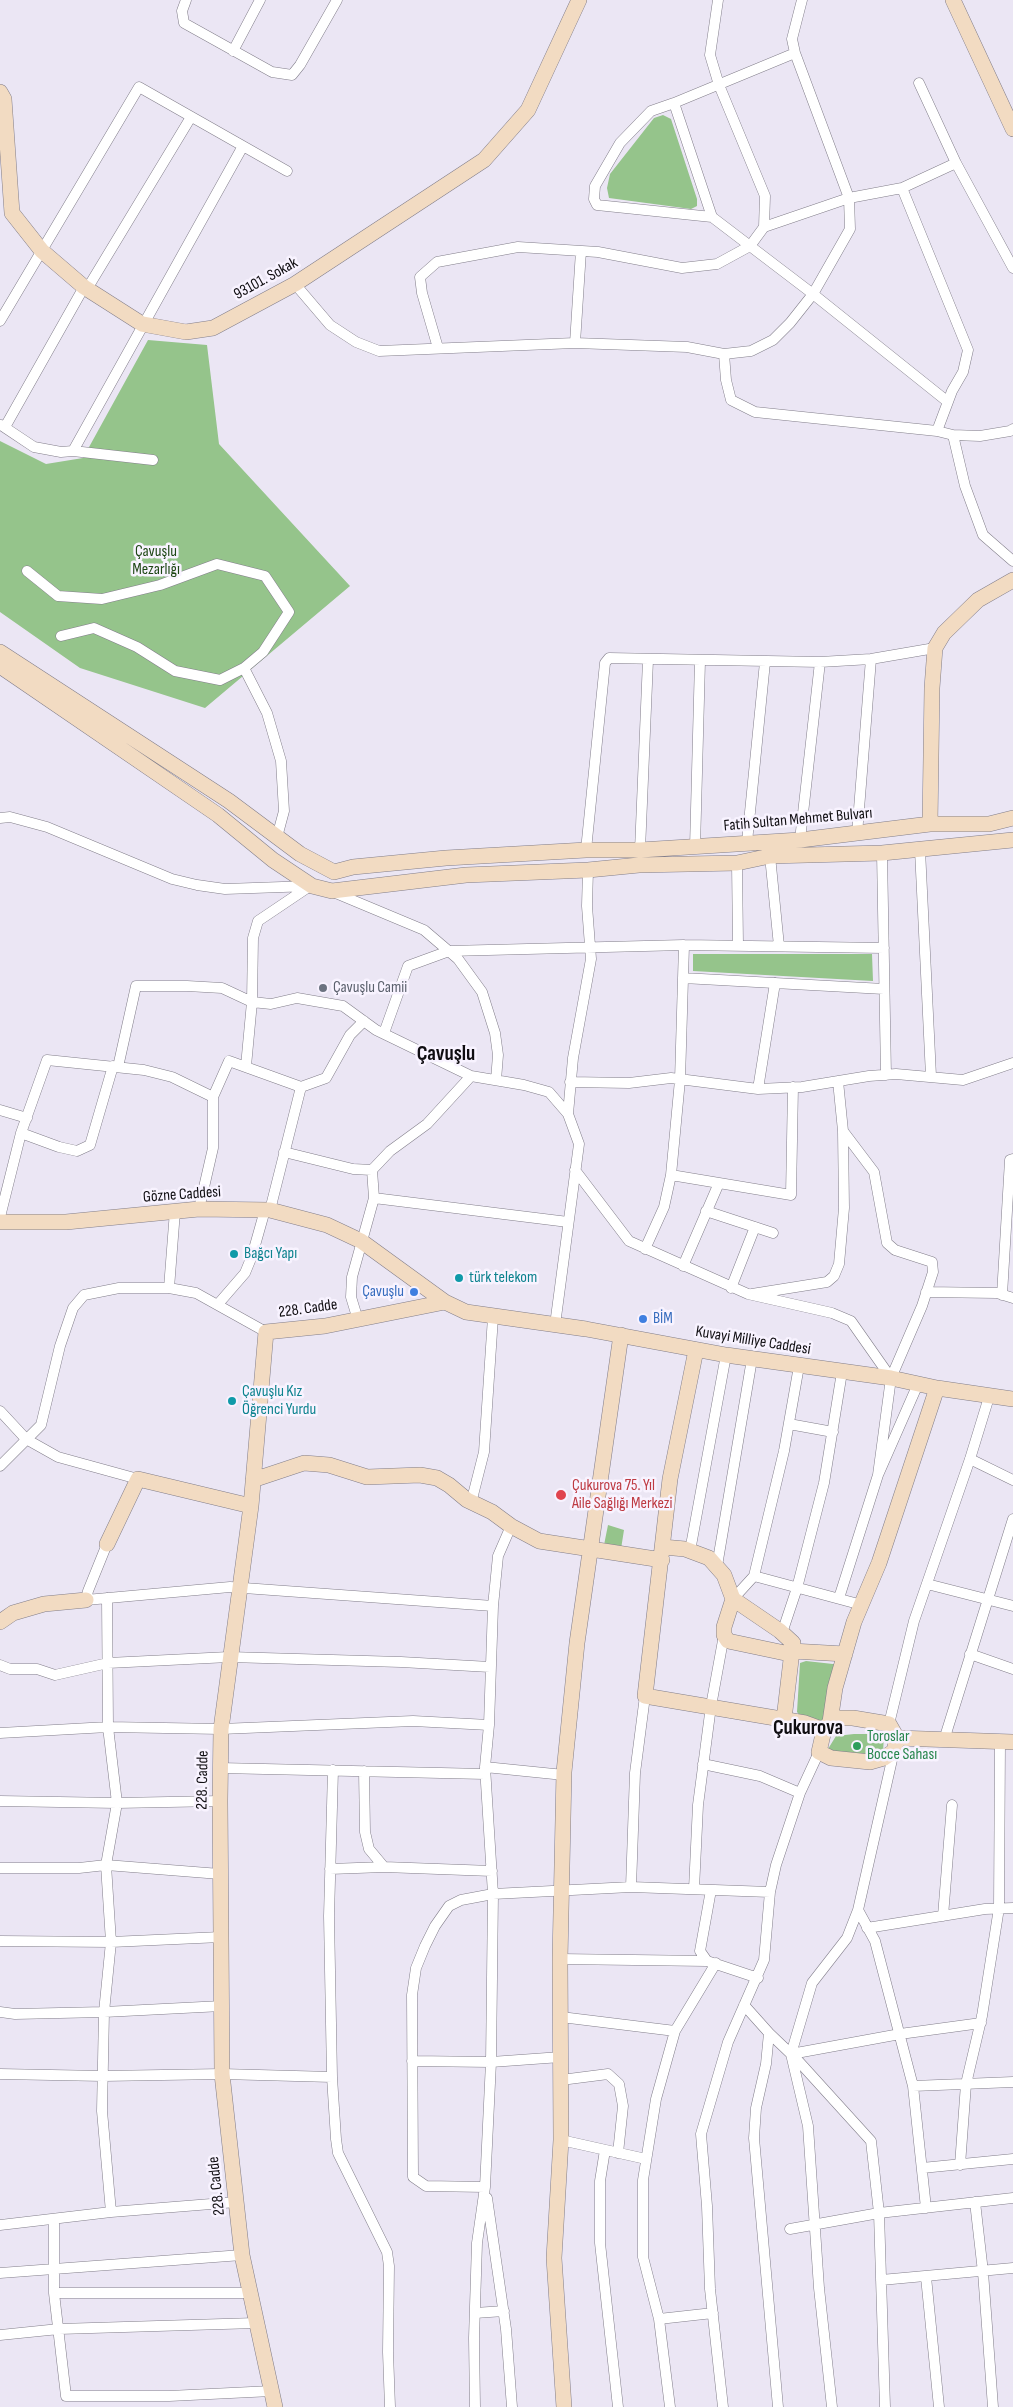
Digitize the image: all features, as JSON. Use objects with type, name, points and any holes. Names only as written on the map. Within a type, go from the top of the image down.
[{"type":"street","points":[[186,0],[182,11],[184,23],[272,72],[292,75],[300,65],[336,0]]},
{"type":"street","points":[[233,50],[260,0]]},
{"type":"street","name":"93101. Sokak","points":[[0,92],[4,99],[6,216],[42,251],[86,288],[142,324],[186,332],[213,328],[295,284],[484,160],[528,110],[578,0]]},
{"type":"street","points":[[438,348],[422,293],[420,277],[437,262],[518,247],[598,252],[682,268],[717,264],[750,246],[764,227],[765,196],[719,85],[710,55],[718,0]]},
{"type":"street","points":[[295,284],[330,325],[356,342],[379,351],[575,343],[687,347],[724,354],[751,352],[772,340],[790,323],[813,294],[850,229],[850,198],[795,53],[792,39],[802,0]]},
{"type":"street","points":[[953,0],[1013,129]]},
{"type":"street","points":[[795,53],[651,111],[620,143],[595,186],[594,199],[597,205],[712,217],[813,294],[948,402]]},
{"type":"street","points":[[919,83],[956,163],[1013,268]]},
{"type":"street","points":[[0,321],[139,88],[287,171]]},
{"type":"street","points":[[674,103],[712,217]]},
{"type":"street","points":[[152,460],[34,448],[2,426],[191,117]]},
{"type":"street","points":[[73,451],[142,324],[243,146]]},
{"type":"street","points":[[764,227],[850,198],[902,188],[956,163]]},
{"type":"street","points":[[902,188],[968,350],[963,372],[948,402],[937,431]]},
{"type":"street","points":[[575,343],[581,251]]},
{"type":"street","points":[[724,354],[726,380],[731,400],[755,412],[937,431],[953,435],[980,436],[1013,429]]},
{"type":"street","points":[[953,435],[965,486],[983,536],[1013,561]]},
{"type":"street","points":[[27,571],[58,596],[102,599],[160,585],[217,564],[265,576],[289,612],[263,652],[244,668],[220,680],[175,671],[137,647],[94,628],[61,636]]},
{"type":"street","points":[[930,824],[932,688],[935,648],[944,633],[978,600],[1013,580]]},
{"type":"street","points":[[586,850],[605,663],[609,658],[820,662],[871,659],[935,648]]},
{"type":"street","name":"Fatih Sultan Mehmet Bulvarı","points":[[0,652],[229,801],[300,854],[334,872],[353,867],[446,858],[586,850],[640,850],[800,840],[930,824],[990,824],[1013,818]]},
{"type":"street","points":[[857,834],[871,659]]},
{"type":"street","points":[[640,850],[648,660]]},
{"type":"street","points":[[695,847],[700,661]]},
{"type":"street","points":[[748,842],[765,662]]},
{"type":"street","points":[[800,840],[820,662]]},
{"type":"street","points":[[0,666],[218,815],[272,860],[312,886]]},
{"type":"street","points":[[244,668],[267,713],[281,761],[284,811],[277,837]]},
{"type":"street","points":[[0,818],[10,817],[47,827],[172,879],[225,889],[312,886],[332,891],[424,930],[458,959],[482,992],[495,1032],[498,1056],[496,1080]]},
{"type":"street","points":[[332,891],[466,874],[588,870],[639,865],[736,863],[770,856],[882,853],[1013,840]]},
{"type":"street","points":[[920,850],[931,1076]]},
{"type":"street","points":[[882,853],[886,1074]]},
{"type":"street","points":[[770,856],[779,946]]},
{"type":"street","points":[[736,863],[738,945]]},
{"type":"street","points":[[568,1114],[570,1082],[588,988],[591,959],[587,906],[588,870]]},
{"type":"street","points":[[246,1066],[252,1002],[254,938],[258,921],[312,886]]},
{"type":"street","points":[[384,1034],[408,966],[449,951],[684,945],[884,948]]},
{"type":"street","points":[[645,1249],[664,1207],[671,1175],[680,1080],[684,945]]},
{"type":"street","points":[[683,978],[884,989]]},
{"type":"street","points":[[758,1089],[775,983]]},
{"type":"street","points":[[21,1134],[77,1151],[90,1145],[116,1067],[136,986],[222,988],[252,1002],[271,1004],[298,998],[343,1006],[384,1034],[470,1076],[549,1092],[568,1114],[579,1144],[555,1326]]},
{"type":"street","points":[[199,1209],[213,1148],[212,1097],[230,1061],[301,1087],[326,1078],[350,1035],[364,1021]]},
{"type":"street","points":[[0,1217],[21,1134],[47,1060],[144,1070],[172,1077],[212,1097]]},
{"type":"street","points":[[570,1082],[629,1083],[671,1078],[758,1089],[793,1087],[886,1074],[931,1076],[963,1080],[1013,1063]]},
{"type":"street","points":[[284,1152],[353,1170],[372,1170],[390,1151],[427,1124],[470,1076]]},
{"type":"street","points":[[748,1294],[827,1282],[834,1276],[839,1264],[844,1208],[844,1131],[838,1081]]},
{"type":"street","points":[[219,1304],[245,1273],[252,1256],[284,1152],[301,1087]]},
{"type":"street","points":[[671,1175],[791,1195],[793,1087]]},
{"type":"street","points":[[0,1110],[27,1118]]},
{"type":"street","points":[[844,1131],[874,1172],[887,1243],[895,1250],[932,1262],[933,1272],[891,1378],[878,1475]]},
{"type":"street","points":[[1002,1295],[1010,1160],[1013,1159]]},
{"type":"street","points":[[358,1320],[351,1296],[352,1277],[374,1198],[372,1170]]},
{"type":"street","points":[[575,1170],[629,1241],[748,1294],[832,1313],[851,1321],[891,1378]]},
{"type":"street","points":[[683,1266],[719,1183]]},
{"type":"street","points":[[374,1198],[568,1222]]},
{"type":"street","name":"Gözne Caddesi","points":[[0,1222],[66,1222],[199,1209],[267,1210],[327,1225],[361,1242]]},
{"type":"street","points":[[169,1288],[175,1211]]},
{"type":"street","points":[[706,1211],[773,1233]]},
{"type":"street","points":[[732,1288],[755,1227]]},
{"type":"street","name":"Kuvayi Milliye Caddesi","points":[[361,1242],[445,1302],[466,1312],[622,1334],[726,1356],[891,1378],[989,1397],[1013,1399]]},
{"type":"street","points":[[0,1466],[41,1425],[60,1346],[73,1308],[84,1295],[119,1288],[169,1288],[196,1293],[219,1304],[266,1332]]},
{"type":"street","points":[[926,1292],[1002,1295],[1013,1298]]},
{"type":"street","name":"228. Cadde","points":[[276,2407],[242,2256],[222,2074],[220,1874],[221,1729],[229,1657],[254,1480],[266,1332],[295,1330],[358,1320],[445,1302]]},
{"type":"street","points":[[472,1503],[484,1452],[493,1317]]},
{"type":"street","points":[[564,2407],[554,2258],[561,2140],[560,1959],[564,1775],[577,1643],[622,1334]]},
{"type":"street","points":[[630,1887],[635,1774],[663,1554],[670,1479],[696,1350]]},
{"type":"street","points":[[690,1551],[726,1356]]},
{"type":"street","points":[[717,1566],[752,1359]]},
{"type":"street","points":[[694,1889],[698,1805],[711,1706],[724,1635],[733,1600],[754,1576],[789,1424],[799,1366]]},
{"type":"street","points":[[782,1634],[798,1588],[824,1483],[842,1372]]},
{"type":"street","points":[[839,1598],[878,1475],[918,1384]]},
{"type":"street","points":[[724,2407],[713,2313],[701,2134],[728,2042],[744,2004],[758,1978],[764,1960],[770,1892],[776,1865],[800,1793],[827,1726],[845,1654],[879,1563],[937,1388]]},
{"type":"street","points":[[832,2407],[808,2126],[791,2054],[812,1983],[846,1938],[858,1910],[895,1744],[889,1724],[914,1621],[970,1459],[989,1397]]},
{"type":"street","points":[[0,1411],[26,1439],[58,1457],[138,1479],[251,1506]]},
{"type":"street","points":[[789,1424],[833,1432]]},
{"type":"street","points":[[970,1459],[1013,1480]]},
{"type":"street","points":[[254,1480],[304,1463],[329,1465],[367,1477],[420,1475],[437,1478],[472,1503],[492,1512],[511,1526],[539,1541],[590,1550],[663,1554],[690,1551],[709,1558],[724,1575],[733,1600],[793,1643],[784,1719]]},
{"type":"street","points":[[86,1600],[107,1544],[138,1479]]},
{"type":"street","points":[[944,1740],[986,1600],[1013,1519]]},
{"type":"street","points":[[475,2407],[477,2243],[486,2187],[491,2062],[493,1894],[485,1771],[489,1725],[493,1606],[498,1556],[511,1526]]},
{"type":"street","points":[[754,1576],[862,1605]]},
{"type":"street","points":[[927,1584],[1013,1606]]},
{"type":"street","points":[[0,1622],[13,1612],[44,1604],[230,1586],[493,1606]]},
{"type":"street","points":[[107,1598],[108,1727],[117,1803],[106,1865],[111,1942],[104,2012],[102,2111],[111,2212]]},
{"type":"street","points":[[724,1635],[728,1641],[785,1654],[792,1651],[845,1654]]},
{"type":"street","points":[[970,1654],[1013,1669]]},
{"type":"street","points":[[0,1665],[10,1669],[37,1669],[55,1676],[108,1663],[229,1657],[401,1662],[490,1667]]},
{"type":"street","points":[[645,1696],[827,1726],[838,1718],[854,1718],[889,1724]]},
{"type":"street","points":[[0,1733],[108,1727],[221,1729],[413,1721],[489,1725]]},
{"type":"street","points":[[818,1752],[830,1758],[870,1762],[884,1758],[895,1744],[944,1740],[1006,1742],[998,1908],[981,2023],[966,2084],[960,2165]]},
{"type":"street","points":[[703,1764],[760,1776],[800,1793]]},
{"type":"street","points":[[220,1768],[485,1771],[564,1775]]},
{"type":"street","points":[[333,1770],[330,1870],[332,2077],[338,2153],[387,2252],[389,2266],[388,2352],[390,2407]]},
{"type":"street","points":[[364,1771],[365,1832],[369,1849],[384,1867]]},
{"type":"street","points":[[0,1801],[117,1803],[220,1801]]},
{"type":"street","points":[[943,1916],[952,1805]]},
{"type":"street","points":[[0,1868],[79,1868],[106,1865],[220,1874]]},
{"type":"street","points":[[330,1870],[384,1867],[492,1871]]},
{"type":"street","points":[[486,2187],[426,2186],[413,2177],[412,1995],[416,1968],[425,1946],[435,1926],[449,1906],[461,1900],[493,1894],[562,1892],[630,1887],[770,1892]]},
{"type":"street","points":[[711,1890],[700,1951],[712,1962]]},
{"type":"street","points":[[868,1928],[998,1908],[1013,1908]]},
{"type":"street","points":[[858,1910],[875,1941],[913,2086],[926,2208]]},
{"type":"street","points":[[0,1941],[111,1942],[221,1937]]},
{"type":"street","points":[[560,1959],[712,1962],[758,1978]]},
{"type":"street","points":[[670,2407],[659,2319],[643,2257],[643,2180],[656,2099],[675,2031],[712,1962]]},
{"type":"street","points":[[744,2004],[871,2141],[879,2213],[886,2407]]},
{"type":"street","points":[[0,2012],[15,2014],[104,2012],[222,2006]]},
{"type":"street","points":[[560,2017],[675,2031]]},
{"type":"street","points":[[791,2054],[900,2034],[981,2023]]},
{"type":"street","points":[[769,2033],[766,2064],[756,2108],[754,2138],[778,2407]]},
{"type":"street","points":[[412,2061],[491,2062],[560,2057]]},
{"type":"street","points":[[0,2074],[103,2076],[222,2074],[332,2077]]},
{"type":"street","points":[[561,2080],[608,2074],[619,2084],[623,2106],[618,2153]]},
{"type":"street","points":[[913,2086],[1013,2082]]},
{"type":"street","points":[[561,2140],[646,2159]]},
{"type":"street","points":[[605,2150],[600,2181],[600,2243],[618,2407]]},
{"type":"street","points":[[922,2168],[1013,2160]]},
{"type":"street","points":[[486,2187],[504,2311],[512,2407]]},
{"type":"street","points":[[790,2229],[879,2213],[1013,2198]]},
{"type":"street","points":[[0,2225],[111,2212],[236,2202]]},
{"type":"street","points":[[974,2202],[983,2272],[993,2407]]},
{"type":"street","points":[[54,2220],[54,2293],[66,2396],[169,2396],[272,2390]]},
{"type":"street","points":[[0,2273],[242,2256]]},
{"type":"street","points":[[881,2280],[1013,2268]]},
{"type":"street","points":[[926,2277],[939,2407]]},
{"type":"street","points":[[54,2293],[249,2293]]},
{"type":"street","points":[[475,2313],[504,2311]]},
{"type":"street","points":[[659,2319],[713,2313]]},
{"type":"street","points":[[0,2335],[59,2329],[256,2323]]},
{"type":"street","points":[[169,2396],[170,2407]]},
{"type":"green space","points":[[663,115],[671,119],[697,199],[697,206],[691,209],[609,198],[607,188],[610,174],[654,118]]},
{"type":"green space","name":"Çavuşlu Mezarlığı","points":[[148,340],[207,345],[219,444],[350,586],[205,708],[80,668],[0,612],[0,441],[46,464],[83,458]]},
{"type":"green space","points":[[693,954],[872,954],[873,981],[693,971]]},
{"type":"green space","points":[[608,1525],[624,1530],[621,1549],[604,1545]]},
{"type":"green space","points":[[806,1661],[842,1665],[825,1723],[801,1717],[797,1712],[800,1663]]},
{"type":"green space","name":"Toroslar Bocce Sahası","points":[[884,1734],[883,1753],[849,1759],[828,1749],[836,1736]]},
{"type":"place","name":"Çavuşlu Camii","points":[[323,988]]},
{"type":"place","name":"Bağcı Yapı","points":[[234,1254]]},
{"type":"place","name":"türk telekom","points":[[459,1278]]},
{"type":"place","name":"Çavuşlu","points":[[414,1292]]},
{"type":"place","name":"BİM","points":[[643,1319]]},
{"type":"place","name":"Çavuşlu Kız Öğrenci Yurdu","points":[[232,1401]]},
{"type":"place","name":"Çukurova 75. Yıl Aile Sağlığı Merkezi","points":[[561,1495]]},
{"type":"place","name":"Toroslar Bocce Sahası","points":[[857,1746]]},
{"type":"district","name":"Çavuşlu","points":[[446,1055]]},
{"type":"district","name":"Çukurova","points":[[808,1729]]}]
